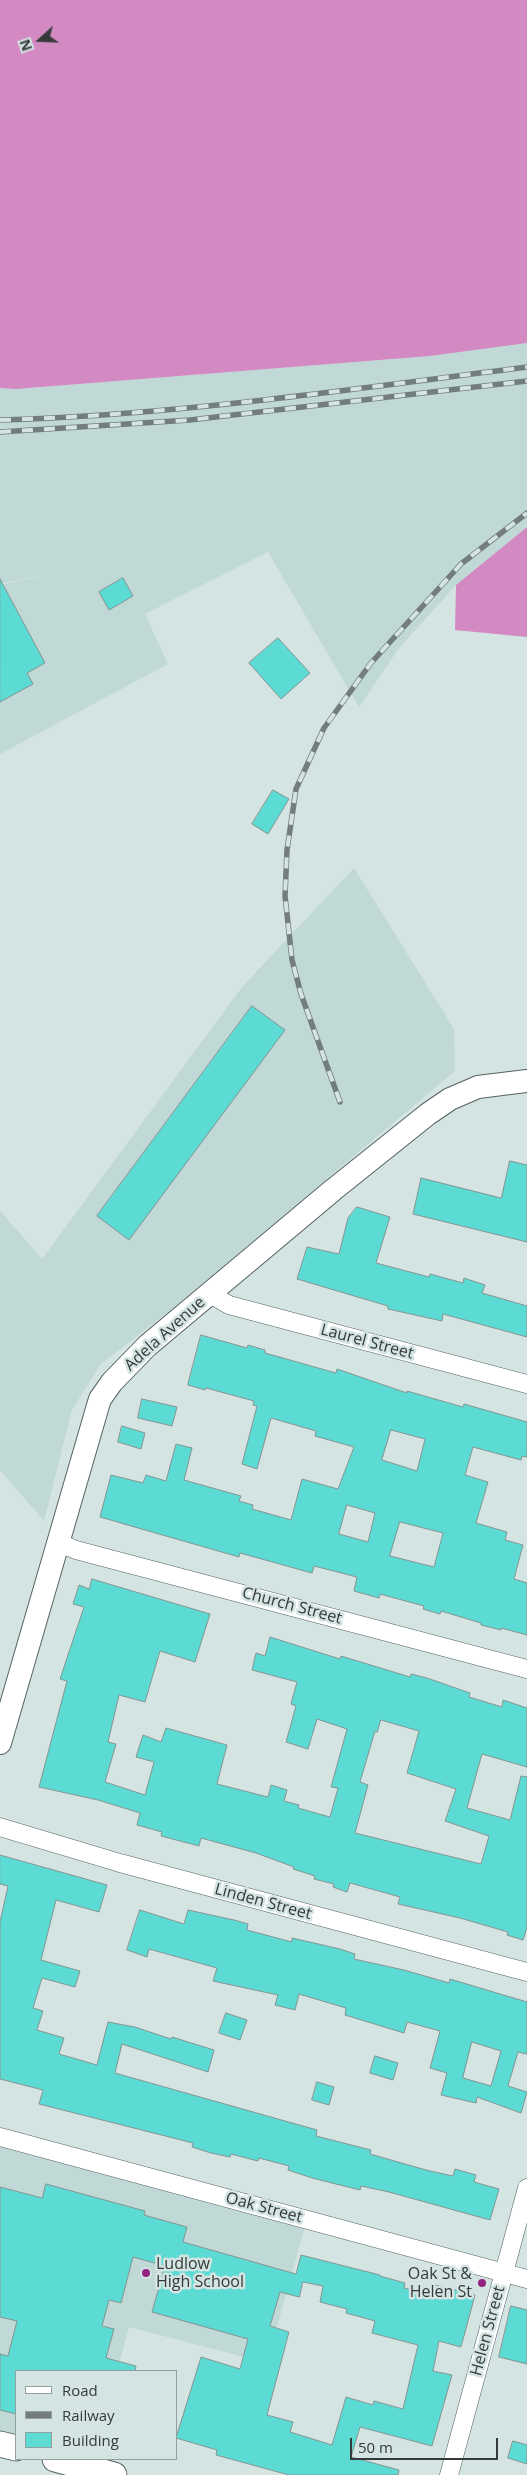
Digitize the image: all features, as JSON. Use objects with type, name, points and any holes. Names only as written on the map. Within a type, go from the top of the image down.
[{"type":"main road","points":[[0,2444],[15,2448]]},
{"type":"main road","points":[[59,2460],[114,2475]]},
{"type":"street","name":"Adela Avenue","points":[[0,1743],[4,1712],[100,1399],[112,1382],[147,1346],[333,1190],[450,1099],[478,1086],[527,1081]]},
{"type":"street","name":"Laurel Street","points":[[210,1294],[229,1305],[527,1384]]},
{"type":"street","name":"Church Street","points":[[57,1542],[76,1550],[527,1669]]},
{"type":"street","name":"Linden Street","points":[[0,1827],[168,1876],[527,1972]]},
{"type":"street","name":"Oak Street","points":[[0,2137],[527,2279]]},
{"type":"street","name":"Helen Street","points":[[449,2475],[527,2188]]},
{"type":"shaded area","points":[[0,0],[527,0],[527,343],[430,356],[16,389],[0,388]]},
{"type":"shaded area","points":[[527,343],[527,527],[456,585],[400,647],[359,707],[268,552],[145,614],[168,664],[0,754],[0,585],[57,572],[0,584],[0,388],[16,389],[429,356]]},
{"type":"shaded area","points":[[527,527],[527,637],[455,630],[456,585]]},
{"type":"shaded area","points":[[354,868],[454,1029],[455,1071],[172,1309],[100,1365],[72,1410],[44,1521],[0,1470],[0,1211],[42,1259],[242,987]]},
{"type":"shaded area","name":"Ludlow High School","points":[[0,2137],[307,2219],[267,2363],[129,2327],[117,2370],[15,2370],[15,2448],[0,2444]]},
{"type":"building","points":[[123,578],[133,596],[109,610],[99,592]]},
{"type":"building","points":[[0,579],[45,663],[27,673],[33,684],[0,702]]},
{"type":"building","points":[[278,638],[310,673],[281,699],[249,663]]},
{"type":"building","points":[[273,790],[289,799],[268,834],[252,824]]},
{"type":"building","points":[[252,1006],[285,1030],[129,1240],[97,1216]]},
{"type":"building","points":[[510,1161],[527,1165],[527,1242],[413,1214],[421,1178],[501,1198]]},
{"type":"building","points":[[357,1207],[390,1217],[376,1263],[429,1277],[430,1274],[463,1283],[464,1278],[485,1285],[482,1293],[527,1306],[527,1337],[443,1314],[442,1321],[388,1309],[388,1306],[297,1279],[307,1247],[339,1254],[348,1218]]},
{"type":"building","points":[[201,1335],[247,1348],[248,1345],[265,1350],[265,1353],[336,1373],[337,1369],[407,1393],[407,1391],[463,1407],[464,1404],[527,1422],[527,1457],[522,1456],[521,1460],[473,1447],[465,1475],[488,1482],[476,1523],[507,1532],[505,1540],[523,1545],[514,1579],[527,1583],[527,1635],[481,1625],[481,1623],[441,1611],[440,1614],[423,1609],[424,1606],[380,1594],[379,1598],[354,1591],[357,1577],[314,1566],[312,1573],[240,1553],[239,1557],[100,1517],[111,1475],[143,1483],[146,1475],[166,1481],[176,1444],[192,1448],[184,1480],[241,1496],[239,1501],[253,1505],[252,1509],[291,1520],[302,1479],[338,1489],[354,1447],[315,1436],[316,1431],[271,1418],[257,1469],[242,1464],[257,1406],[253,1405],[254,1401],[188,1385]],"holes":[[[391,1430],[425,1439],[417,1471],[382,1460]],[[347,1505],[375,1513],[368,1542],[339,1534]],[[400,1522],[443,1533],[434,1567],[390,1556]]]},
{"type":"building","points":[[142,1399],[177,1407],[172,1426],[138,1418]]},
{"type":"building","points":[[122,1426],[145,1433],[141,1449],[118,1442]]},
{"type":"building","points":[[92,1579],[210,1614],[195,1662],[160,1651],[145,1702],[119,1695],[108,1742],[116,1744],[105,1782],[145,1795],[154,1762],[136,1757],[143,1735],[161,1742],[166,1728],[227,1745],[217,1784],[268,1797],[271,1785],[287,1790],[284,1801],[299,1805],[298,1808],[330,1817],[338,1788],[331,1787],[347,1729],[317,1719],[308,1749],[286,1742],[296,1706],[291,1704],[297,1682],[252,1670],[256,1653],[265,1656],[270,1637],[340,1659],[341,1656],[410,1677],[411,1674],[427,1678],[470,1693],[469,1697],[502,1707],[503,1700],[527,1708],[527,1767],[482,1754],[467,1808],[510,1820],[521,1776],[527,1777],[527,1927],[523,1940],[507,1935],[508,1932],[460,1918],[398,1904],[400,1897],[350,1883],[347,1892],[333,1887],[334,1884],[314,1879],[315,1876],[256,1853],[201,1838],[199,1846],[161,1836],[162,1832],[137,1825],[140,1813],[98,1800],[39,1787],[67,1681],[60,1679],[84,1607],[73,1604],[79,1585],[89,1589]],"holes":[[[381,1720],[419,1731],[407,1773],[456,1789],[445,1821],[489,1836],[481,1864],[355,1833],[368,1785],[360,1782],[375,1731],[377,1732]]]},
{"type":"building","points":[[0,1855],[107,1885],[99,1912],[56,1900],[41,1960],[80,1971],[75,1987],[42,1978],[33,2008],[43,2011],[37,2030],[64,2038],[59,2054],[97,2065],[108,2022],[135,2027],[214,2050],[208,2072],[122,2044],[115,2073],[317,2130],[316,2136],[371,2150],[370,2154],[426,2170],[453,2176],[455,2169],[476,2175],[474,2182],[499,2189],[490,2220],[389,2192],[361,2186],[360,2190],[312,2178],[288,2170],[289,2166],[259,2158],[258,2161],[231,2154],[230,2157],[211,2153],[192,2147],[193,2143],[39,2104],[43,2090],[0,2079],[0,1922],[8,1886],[0,1884]]},
{"type":"building","points":[[140,1910],[184,1924],[188,1910],[248,1924],[247,1930],[292,1942],[292,1938],[340,1949],[355,1954],[354,1959],[404,1970],[449,1983],[450,1979],[527,2002],[527,2054],[518,2052],[508,2086],[527,2092],[521,2113],[477,2097],[476,2103],[441,2095],[447,2073],[430,2068],[440,2031],[407,2022],[404,2033],[345,2015],[346,2008],[299,1994],[295,2010],[275,2005],[278,1995],[213,1981],[217,1968],[149,1949],[147,1957],[127,1950]],"holes":[[[472,2042],[501,2051],[491,2086],[463,2078]]]},
{"type":"building","points":[[226,2013],[247,2020],[240,2040],[219,2033]]},
{"type":"building","points":[[375,2056],[398,2063],[393,2080],[370,2073]]},
{"type":"building","points":[[317,2082],[334,2087],[329,2105],[312,2100]]},
{"type":"building","points":[[46,2184],[145,2211],[144,2215],[187,2227],[183,2242],[296,2274],[301,2255],[380,2275],[405,2283],[404,2288],[434,2295],[436,2285],[475,2295],[461,2347],[439,2341],[433,2371],[452,2375],[432,2446],[360,2427],[351,2457],[399,2470],[398,2475],[289,2475],[216,2455],[217,2450],[178,2439],[178,2432],[201,2357],[240,2369],[248,2339],[152,2312],[165,2266],[133,2257],[121,2303],[109,2300],[102,2326],[114,2329],[106,2358],[136,2366],[135,2370],[15,2370],[15,2414],[0,2410],[0,2354],[8,2356],[17,2321],[0,2317],[0,2187],[42,2198]],"holes":[[[303,2282],[323,2286],[320,2302],[347,2309],[346,2313],[375,2321],[372,2333],[418,2345],[403,2409],[374,2401],[373,2405],[346,2397],[332,2445],[290,2432],[293,2422],[267,2415],[289,2332],[270,2326],[280,2292],[299,2297]]]},
{"type":"building","points":[[511,2306],[527,2310],[527,2364],[499,2357]]},
{"type":"building","points":[[513,2441],[527,2445],[527,2464],[508,2458]]},
{"type":"railway","points":[[0,420],[132,413],[198,407],[527,367]]},
{"type":"railway","points":[[0,432],[190,420],[527,381]]},
{"type":"railway","points":[[340,1102],[301,994],[292,960],[285,896],[287,850],[296,789],[324,728],[371,663],[461,564],[527,513]]},
{"type":"place","name":"Ludlow High School","points":[[146,2273]]},
{"type":"place","name":"Oak St & Helen St","points":[[482,2283]]}]
